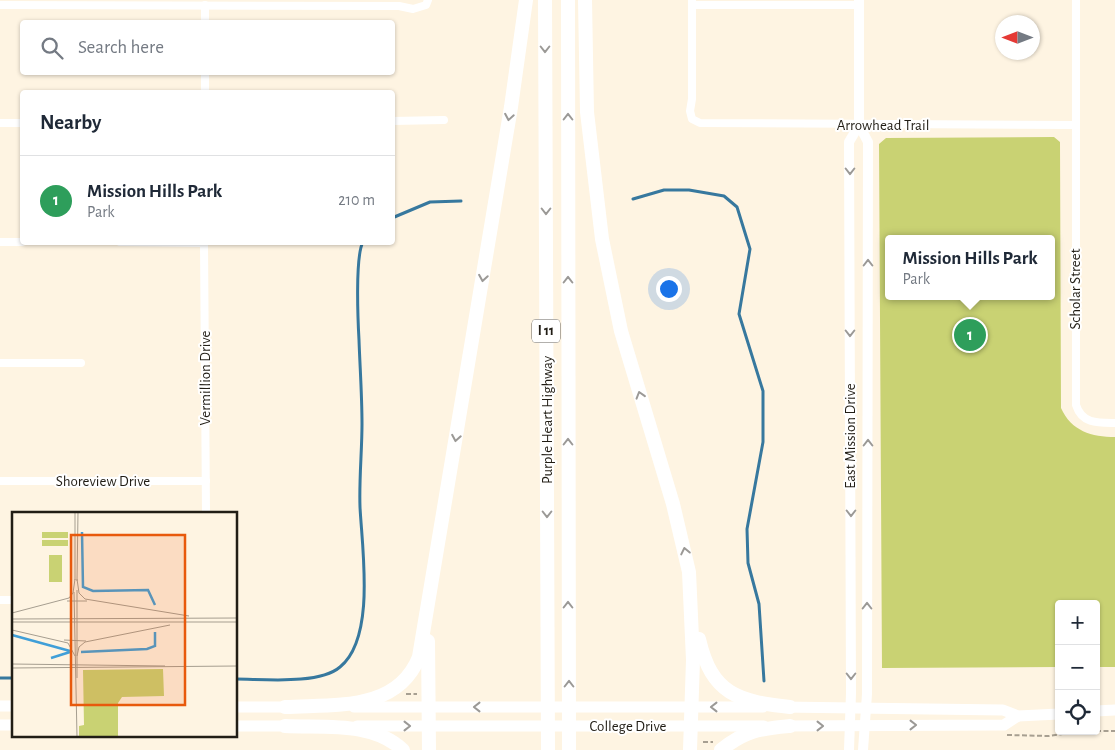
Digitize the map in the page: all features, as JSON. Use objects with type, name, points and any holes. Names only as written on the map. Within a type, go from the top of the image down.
[{"type":"highway","points":[[285,707],[364,702],[377,698],[395,689],[410,675],[420,657],[511,107],[526,0]]},
{"type":"highway","name":"Purple Heart Highway","points":[[545,0],[548,750]]},
{"type":"highway","name":"Purple Heart Highway","points":[[568,0],[569,750]]},
{"type":"highway","points":[[585,0],[588,122],[602,239],[621,331],[683,543],[703,657],[717,680],[731,693],[750,702],[790,707]]},
{"type":"highway","points":[[692,599],[693,679],[691,726],[694,746]]},
{"type":"highway","points":[[428,603],[427,700],[430,726],[429,750]]},
{"type":"highway","points":[[284,726],[363,730],[385,736],[404,750]]},
{"type":"highway","points":[[718,746],[753,730],[790,726]]},
{"type":"main road","name":"College Drive","points":[[238,706],[285,707],[427,700],[691,707],[866,707],[1003,710],[1018,716],[1055,714]]},
{"type":"main road","points":[[1100,711],[1115,710]]},
{"type":"main road","name":"College Drive","points":[[238,726],[1004,726],[1018,716]]},
{"type":"street","name":"Scholar Street","points":[[1076,0],[1076,405],[1082,416],[1088,420],[1096,423],[1115,423]]},
{"type":"street","points":[[0,5],[398,6],[413,9],[427,2]]},
{"type":"street","points":[[692,3],[859,2]]},
{"type":"street","name":"East Mission Drive","points":[[859,2],[859,125],[868,142],[866,707],[863,750]]},
{"type":"street","name":"Arrowhead Trail","points":[[692,3],[692,99],[690,111],[692,119],[711,124],[1075,125]]},
{"type":"street","points":[[205,5],[205,20]]},
{"type":"street","points":[[205,75],[205,90]]},
{"type":"street","points":[[395,121],[444,120]]},
{"type":"street","points":[[0,123],[20,123]]},
{"type":"street","name":"East Mission Drive","points":[[850,750],[850,142],[859,125]]},
{"type":"street","points":[[0,242],[20,242]]},
{"type":"street","name":"Vermillion Drive","points":[[204,245],[206,512]]},
{"type":"street","points":[[0,363],[81,363]]},
{"type":"street","name":"Shoreview Drive","points":[[0,480],[206,481]]},
{"type":"path","points":[[397,694],[427,700]]},
{"type":"path","points":[[1100,731],[1115,732]]},
{"type":"path","points":[[694,746],[718,746]]},
{"type":"green space","points":[[1054,137],[1060,142],[1061,408],[1070,422],[1083,431],[1098,436],[1115,437],[1115,667],[1100,667],[1100,600],[1055,600],[1055,667],[882,668],[879,144],[886,138]]},
{"type":"waterway","points":[[633,199],[664,190],[689,190],[724,196],[737,207],[750,249],[739,314],[763,391],[763,442],[747,529],[748,563],[759,604],[764,681]]},
{"type":"waterway","points":[[395,217],[430,202],[461,201]]},
{"type":"waterway","points":[[238,679],[290,680],[305,679],[331,673],[340,667],[351,653],[359,636],[363,614],[364,591],[360,507],[362,413],[358,319],[359,261],[362,245]]},
{"type":"waterway","points":[[0,678],[12,678]]},
{"type":"place","name":"Mission Hills Park","points":[[970,335]]}]
